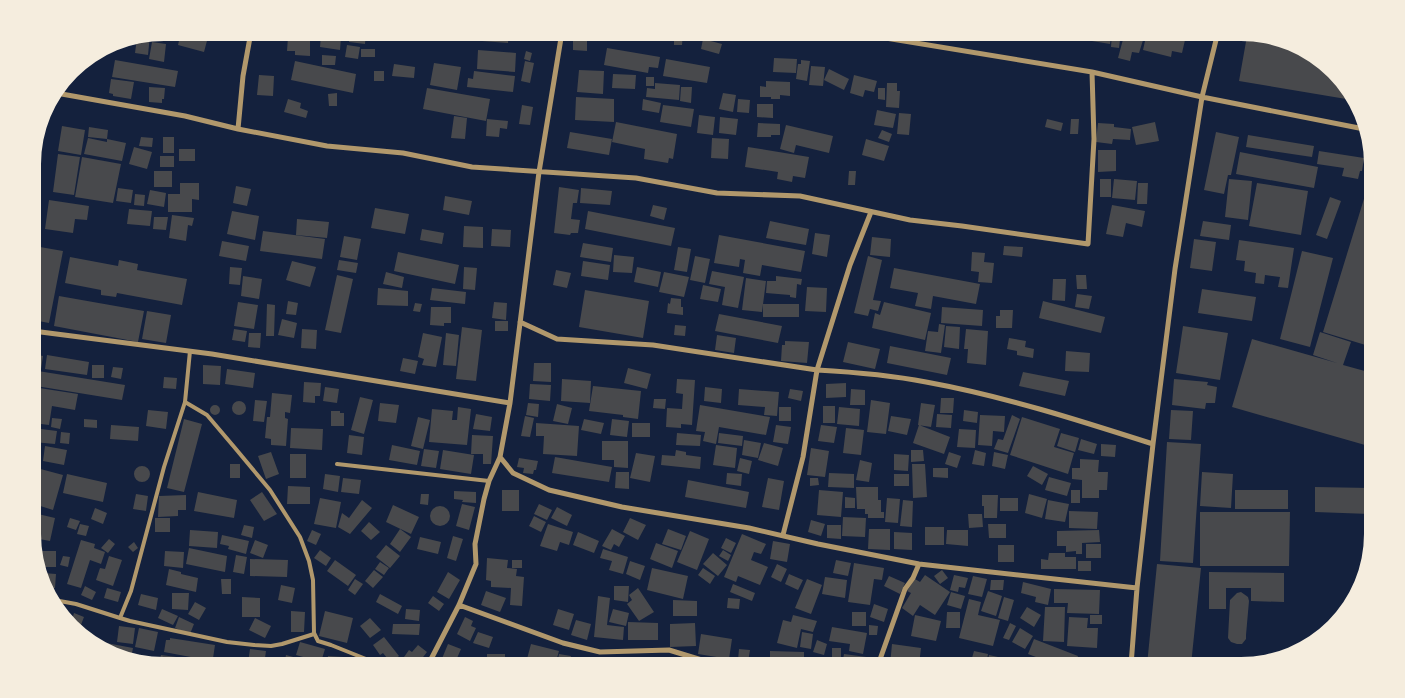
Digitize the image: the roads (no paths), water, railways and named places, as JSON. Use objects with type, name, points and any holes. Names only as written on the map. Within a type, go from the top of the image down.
[{"type":"street","points":[[906,41],[1092,72],[1202,97],[1358,127]]},
{"type":"street","points":[[1132,656],[1152,444],[1175,269],[1202,97],[1216,41]]},
{"type":"street","points":[[238,129],[249,42]]},
{"type":"street","points":[[432,657],[459,605],[476,564],[475,544],[489,481],[500,457],[510,403],[539,172],[560,42]]},
{"type":"street","points":[[63,94],[185,116],[238,129],[327,146],[403,153],[472,167],[636,178],[717,193],[800,196],[910,220],[1088,244],[1094,139],[1092,72]]},
{"type":"street","points":[[783,535],[803,457],[817,370],[850,265],[871,212]]},
{"type":"street","points":[[520,322],[556,339],[653,346],[817,370],[925,382],[962,389],[1060,414],[1152,444]]},
{"type":"street","points":[[42,332],[190,351],[510,403]]},
{"type":"street","points":[[500,457],[513,473],[549,490],[622,507],[749,528],[919,564],[1137,588]]},
{"type":"street","points":[[881,656],[905,589],[913,578],[919,564]]},
{"type":"street","points":[[459,605],[563,643],[600,652],[669,650],[690,657]]},
{"type":"lane","points":[[120,618],[132,591],[164,467],[185,402],[190,351]]},
{"type":"lane","points":[[185,402],[207,416],[235,448],[270,490],[300,537],[309,561],[313,580],[314,634],[318,641],[359,657]]},
{"type":"lane","points":[[337,464],[489,481]]},
{"type":"lane","points":[[62,601],[130,621],[227,642],[271,646],[314,634]]}]
